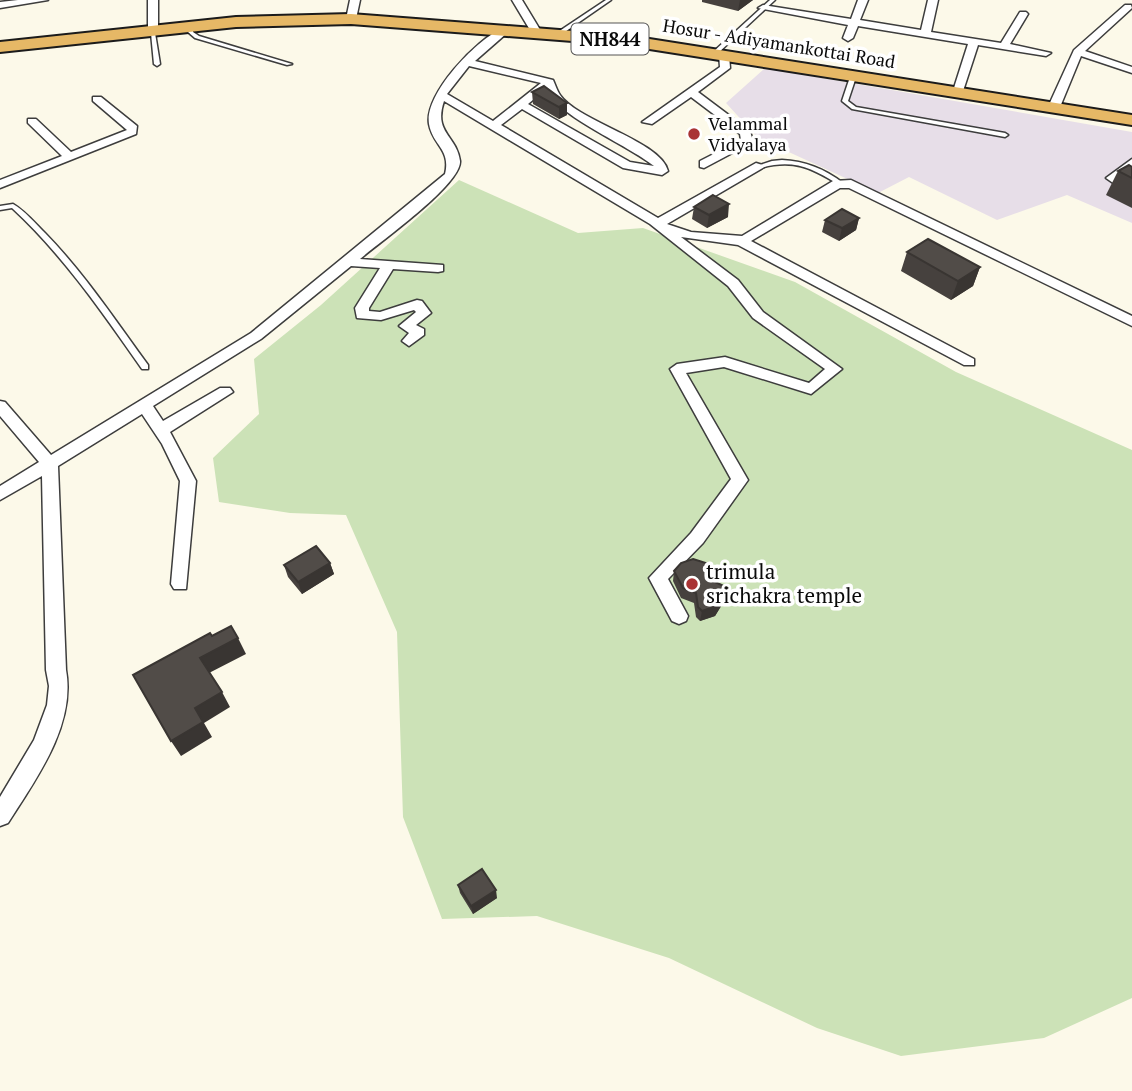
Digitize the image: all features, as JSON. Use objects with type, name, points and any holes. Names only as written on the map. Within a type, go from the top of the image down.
[{"type":"highway","name":"Hosur - Adiyamankottai Road","points":[[0,45],[153,33],[236,22],[351,19],[624,40],[854,74],[1132,120]]},
{"type":"street","points":[[0,5],[43,0]]},
{"type":"street","points":[[153,0],[153,33]]},
{"type":"street","points":[[351,19],[355,0]]},
{"type":"street","points":[[517,0],[537,33]]},
{"type":"street","points":[[848,38],[863,0]]},
{"type":"street","points":[[925,34],[933,0]]},
{"type":"street","points":[[1054,107],[1078,52],[1128,7]]},
{"type":"street","points":[[763,8],[1046,53]]},
{"type":"street","points":[[1004,46],[1023,14]]},
{"type":"street","points":[[0,494],[256,337],[452,175],[453,155],[434,123],[437,102],[454,75],[503,31]]},
{"type":"street","points":[[958,91],[974,41]]},
{"type":"street","points":[[1078,52],[1132,70]]},
{"type":"street","points":[[648,122],[725,68],[720,54]]},
{"type":"street","points":[[468,63],[549,82]]},
{"type":"street","points":[[493,126],[549,82]]},
{"type":"street","points":[[521,104],[627,165],[662,171],[660,166],[640,149],[577,114],[555,97],[549,82]]},
{"type":"street","points":[[691,92],[746,133],[747,142],[704,164]]},
{"type":"street","points":[[442,95],[656,225],[733,283],[758,315],[835,369],[811,389],[725,362],[677,369],[740,480],[697,538],[658,578],[679,616]]},
{"type":"street","points":[[0,184],[134,130],[97,99]]},
{"type":"street","points":[[32,121],[69,156]]},
{"type":"street","points":[[1132,163],[1112,178],[1132,192]]},
{"type":"street","points":[[656,225],[760,166]]},
{"type":"street","points":[[656,225],[690,236],[742,241],[840,183],[851,184],[1132,322]]},
{"type":"street","points":[[723,232],[969,362]]},
{"type":"street","points":[[350,262],[439,268]]},
{"type":"street","points":[[389,265],[362,308],[362,315],[381,316],[417,304],[424,313],[406,326],[419,332],[409,341]]},
{"type":"street","points":[[161,430],[225,392]]},
{"type":"street","points":[[0,406],[50,465],[56,670],[61,682],[44,746],[0,816]]},
{"type":"street","points":[[145,406],[188,481],[180,584]]},
{"type":"lane","points":[[557,35],[609,0]]},
{"type":"lane","points":[[720,54],[773,0]]},
{"type":"lane","points":[[191,28],[190,32],[197,37],[289,64]]},
{"type":"lane","points":[[153,33],[157,64]]},
{"type":"lane","points":[[854,74],[845,101],[854,108],[1005,135]]},
{"type":"lane","points":[[760,166],[788,159],[819,170],[840,183]]},
{"type":"lane","points":[[0,208],[13,206],[42,231],[74,266],[145,367]]},
{"type":"shaded area","points":[[765,68],[1132,132],[1132,223],[1067,195],[997,220],[909,177],[878,193],[758,138],[726,103]]},
{"type":"green space","points":[[459,180],[578,233],[643,228],[795,282],[956,372],[1132,450],[1132,998],[1044,1038],[901,1056],[817,1028],[669,958],[537,916],[442,919],[403,817],[397,632],[346,515],[290,513],[219,502],[213,458],[259,414],[254,359],[321,305]]},
{"type":"building","points":[[544,86],[567,103],[559,107],[532,92]]},
{"type":"building","points":[[1129,165],[1132,167],[1132,178],[1118,171]]},
{"type":"building","points":[[713,195],[729,204],[709,215],[694,207]]},
{"type":"building","points":[[842,209],[859,218],[842,228],[825,220]]},
{"type":"building","points":[[928,239],[980,267],[958,281],[907,252]]},
{"type":"building","points":[[316,546],[330,563],[298,582],[284,565]]},
{"type":"building","points":[[693,559],[706,563],[713,572],[715,582],[728,588],[717,606],[702,611],[698,607],[696,593],[683,588],[674,571],[681,563]]},
{"type":"building","points":[[231,626],[238,638],[200,658],[222,692],[195,708],[203,722],[171,741],[133,675],[210,633],[212,636]]},
{"type":"building","points":[[482,869],[496,890],[471,906],[458,885]]},
{"type":"place","name":"Velammal Vidyalaya","points":[[694,134]]},
{"type":"place","name":"trimula srichakra temple","points":[[692,584]]}]
